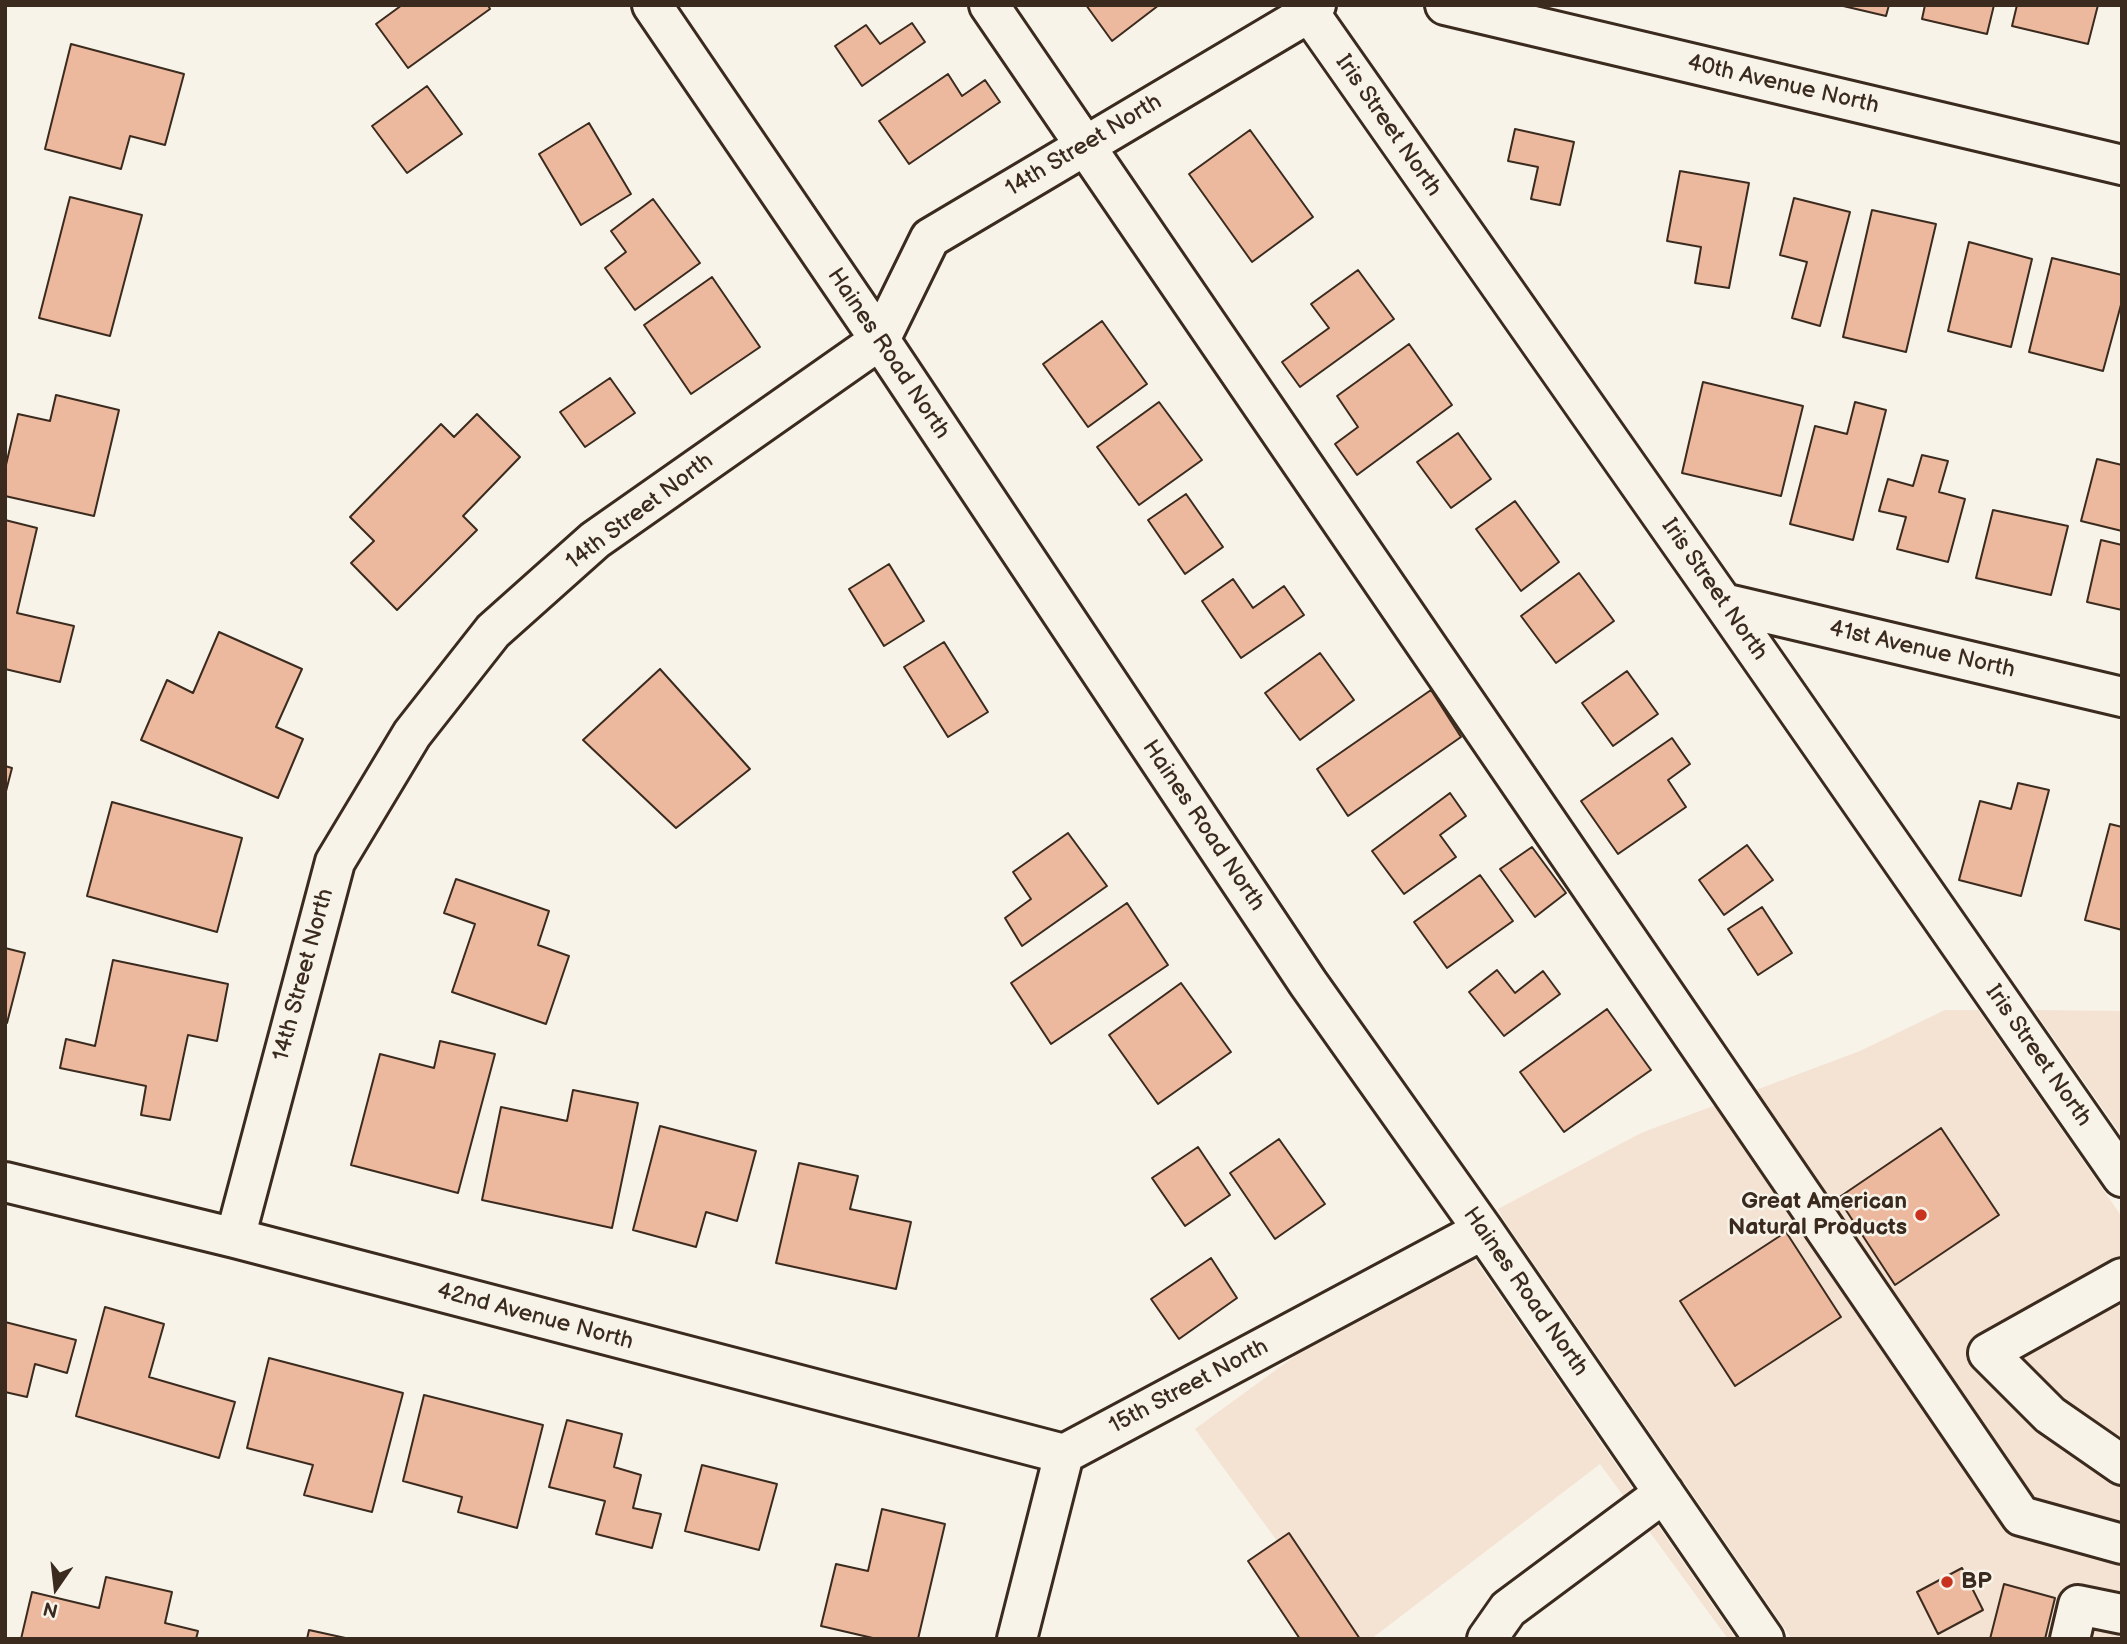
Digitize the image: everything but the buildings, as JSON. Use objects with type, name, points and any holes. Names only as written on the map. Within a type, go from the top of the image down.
[{"type":"street","name":"Haines Road North","points":[[652,5],[880,341],[1308,983],[1483,1230],[1764,1639]]},
{"type":"street","points":[[989,5],[2021,1516],[2122,1544]]},
{"type":"street","name":"40th Avenue North","points":[[1444,5],[2122,165]]},
{"type":"street","name":"14th Street North","points":[[235,1238],[335,862],[412,734],[493,631],[595,540],[880,341],[930,238],[1317,7]]},
{"type":"street","name":"Iris Street North","points":[[1317,7],[1723,603],[2122,1177]]},
{"type":"street","name":"41st Avenue North","points":[[1723,603],[2122,697]]},
{"type":"street","name":"42nd Avenue North","points":[[5,1182],[235,1238],[1064,1454]]},
{"type":"street","name":"15th Street North","points":[[1064,1454],[1483,1230]]},
{"type":"street","points":[[2122,1278],[1987,1353],[2050,1415],[2122,1465]]},
{"type":"street","points":[[1017,1639],[1064,1454]]},
{"type":"street","points":[[1487,1639],[1508,1609],[1664,1493]]},
{"type":"street","points":[[2070,1639],[2078,1605],[2122,1614]]},
{"type":"shaded area","points":[[1945,1010],[1978,1010],[2122,1217],[2122,1639],[1792,1639],[1498,1209],[1641,1133],[1860,1051]]},
{"type":"shaded area","points":[[2034,1010],[2122,1011],[2122,1136]]},
{"type":"shaded area","points":[[1475,1260],[1736,1639],[1728,1639],[1600,1464],[1371,1639],[1349,1639],[1195,1429],[1295,1356]]},
{"type":"place","name":"Great American Natural Products","points":[[1921,1215]]},
{"type":"place","name":"BP","points":[[1947,1582]]}]
